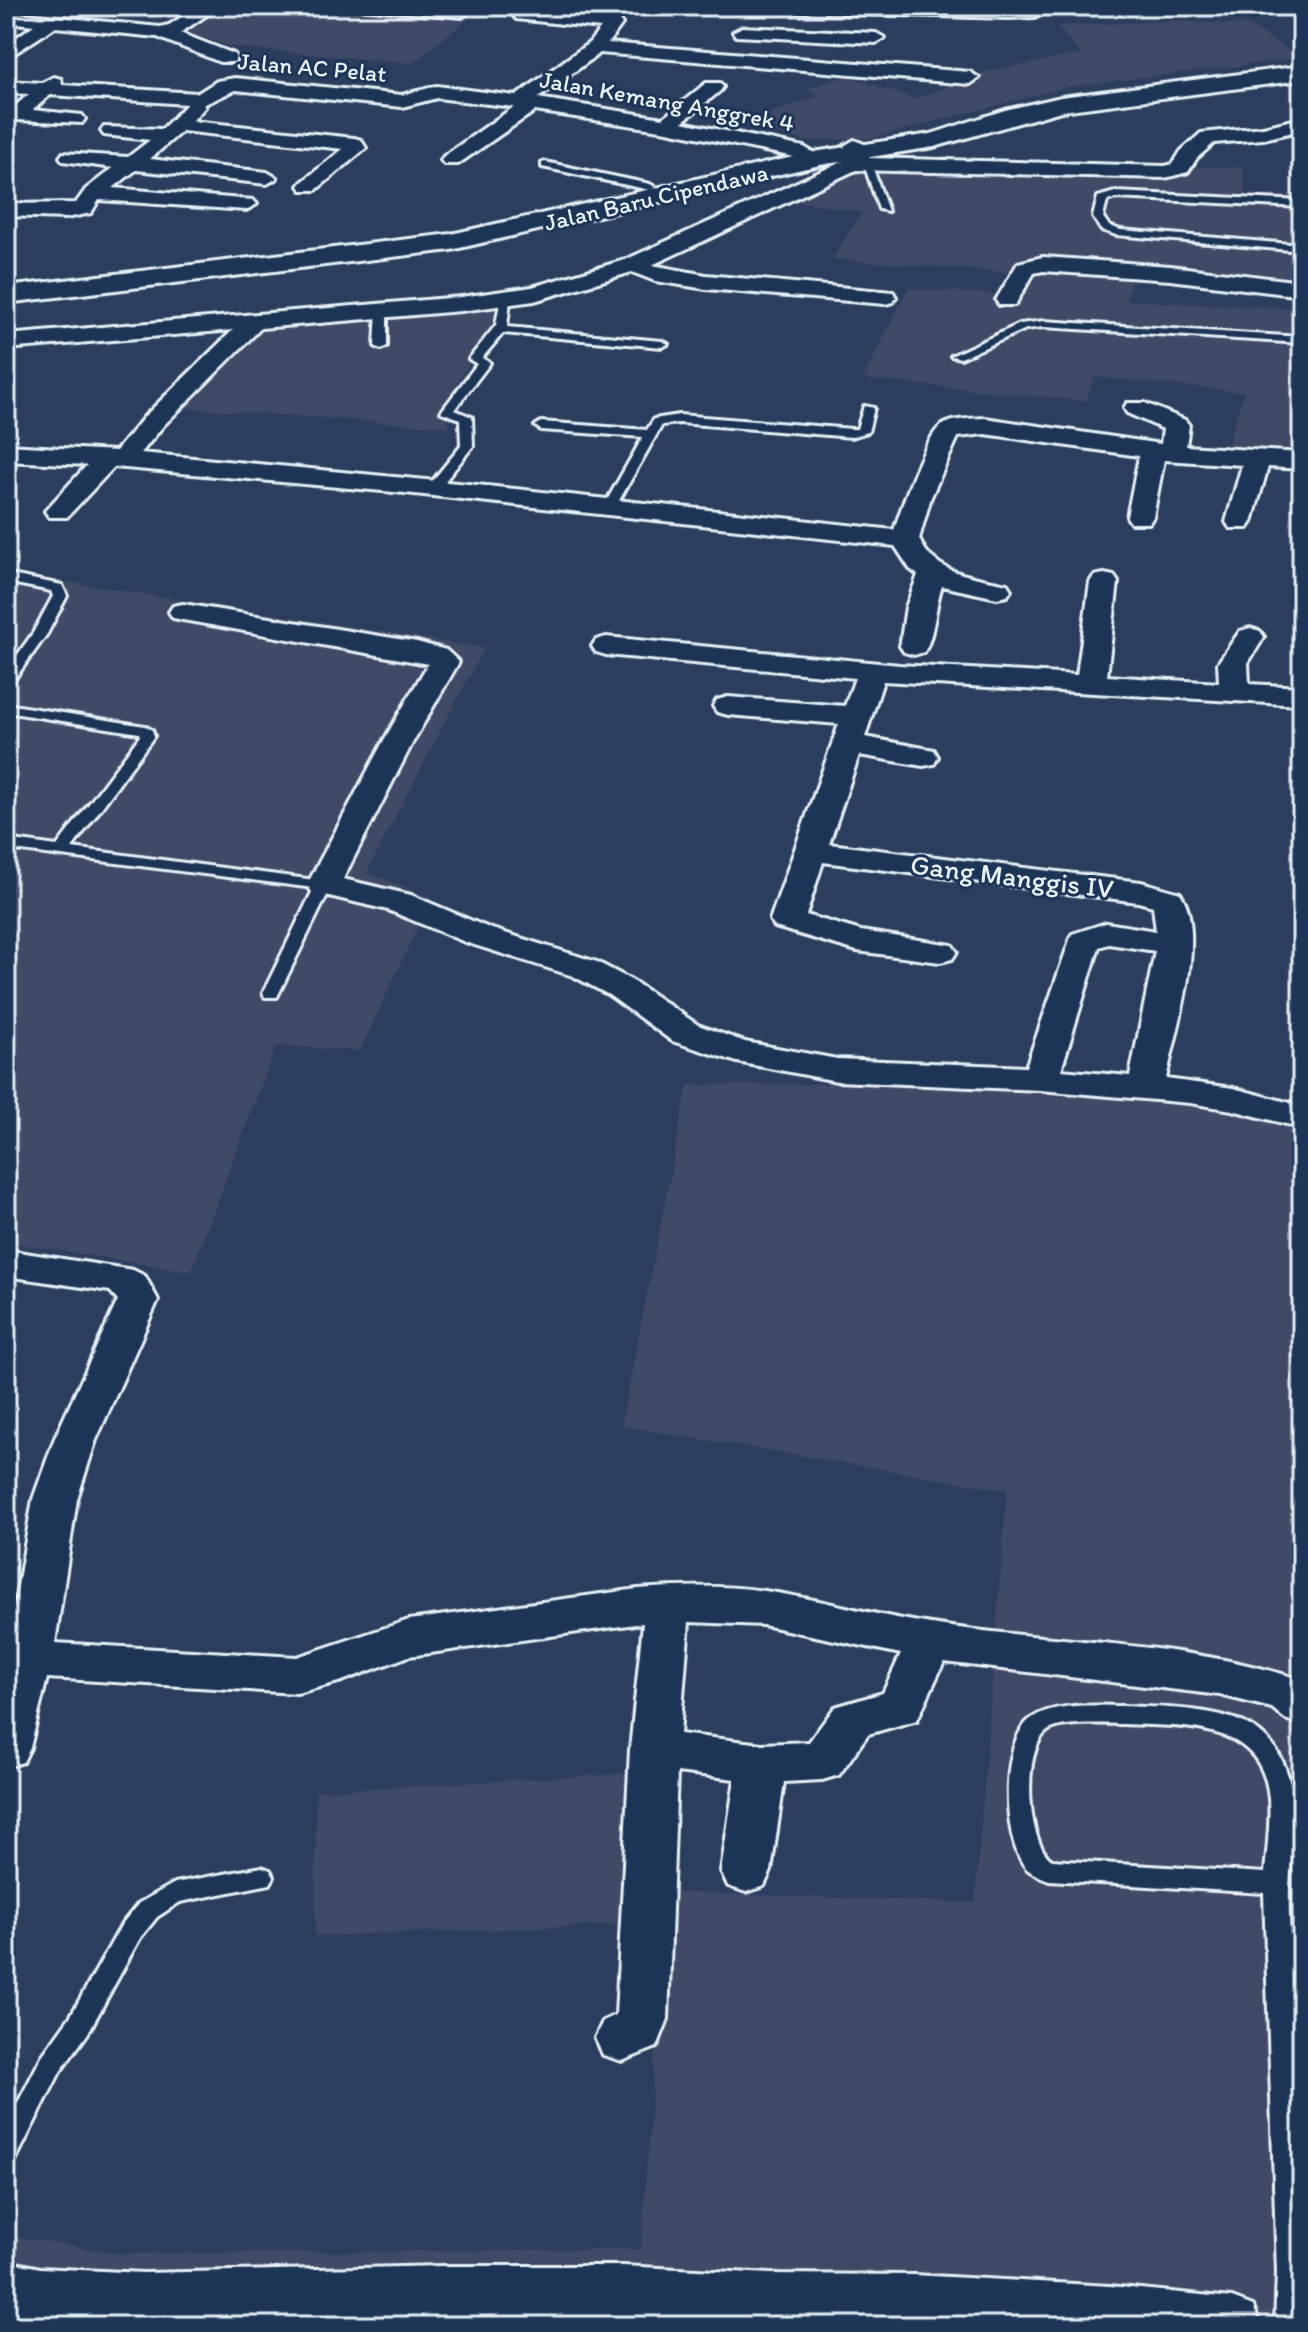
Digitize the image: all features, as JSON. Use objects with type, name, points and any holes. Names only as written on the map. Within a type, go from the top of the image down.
[{"type":"main road","name":"Jalan Baru Cipendawa","points":[[6,285],[358,251],[512,221],[804,153],[860,157],[909,135],[1002,107],[1052,97],[1302,66]]},
{"type":"main road","name":"Jalan Baru Cipendawa","points":[[6,295],[511,231],[820,158],[860,157],[934,140],[1013,115],[1061,104],[1302,73]]},
{"type":"street","points":[[160,32],[175,29],[211,6]]},
{"type":"street","points":[[451,160],[596,47],[613,24],[522,15],[528,6]]},
{"type":"street","points":[[757,6],[1009,13],[1036,12],[1050,6]]},
{"type":"street","points":[[1270,6],[1302,8]]},
{"type":"street","points":[[1009,13],[1012,26],[1042,29]]},
{"type":"street","points":[[6,17],[160,32],[227,58]]},
{"type":"street","points":[[734,19],[727,31],[876,38]]},
{"type":"street","points":[[6,53],[51,22]]},
{"type":"street","points":[[596,47],[671,53],[713,50],[970,78]]},
{"type":"street","points":[[646,73],[671,53]]},
{"type":"street","points":[[74,69],[16,114],[75,119]]},
{"type":"street","points":[[278,87],[307,73]]},
{"type":"street","name":"Jalan AC Pelat","points":[[6,87],[202,99],[230,84],[376,100],[406,101],[437,92],[526,102]]},
{"type":"street","points":[[667,125],[713,87]]},
{"type":"street","points":[[6,210],[76,211],[83,208],[93,193],[172,130],[202,99]]},
{"type":"street","points":[[358,117],[376,100]]},
{"type":"street","name":"Jalan Kemang Anggrek 4","points":[[526,102],[667,125],[804,153]]},
{"type":"street","points":[[6,342],[505,299],[551,290],[633,265],[860,157],[1165,172],[1181,168],[1188,155],[1208,137],[1263,133],[1302,124]]},
{"type":"street","points":[[111,131],[172,130],[354,144],[356,148],[309,186]]},
{"type":"street","points":[[70,157],[267,178]]},
{"type":"street","points":[[93,193],[246,204]]},
{"type":"street","points":[[1007,300],[1026,268],[1043,264],[1170,273],[1302,289]]},
{"type":"street","points":[[633,265],[655,274],[706,282],[885,297]]},
{"type":"street","points":[[58,511],[257,319]]},
{"type":"street","points":[[1136,408],[1176,425],[1162,452],[1140,517]]},
{"type":"street","points":[[997,590],[933,573],[915,560],[905,539],[918,497],[944,439],[956,428],[985,426],[1162,452],[1302,461]]},
{"type":"street","points":[[6,453],[117,457],[434,487],[611,504],[905,539]]},
{"type":"street","points":[[1239,522],[1257,459]]},
{"type":"street","points":[[914,646],[920,607],[933,573]]},
{"type":"street","points":[[1091,684],[1104,582]]},
{"type":"street","points":[[183,612],[417,651],[436,656],[444,662],[399,740],[324,885],[399,902],[477,935],[585,969],[621,988],[685,1033],[737,1051],[837,1070],[1146,1087],[1233,1099],[1302,1117]]},
{"type":"street","points":[[1234,692],[1233,663],[1250,637]]},
{"type":"street","points":[[606,646],[872,671],[1302,696]]},
{"type":"street","points":[[872,671],[787,920],[857,941],[940,952]]},
{"type":"street","points":[[728,706],[850,730],[923,757]]},
{"type":"street","name":"Gang Manggis IV","points":[[810,851],[1141,892],[1168,900],[1174,910],[1174,944],[1146,1087]]},
{"type":"street","name":"Gang Manggis IV","points":[[1040,1079],[1087,937],[1111,933],[1174,944]]},
{"type":"street","points":[[6,1263],[119,1279],[131,1285],[138,1300],[75,1440],[55,1499],[17,1656],[6,1748]]},
{"type":"street","points":[[17,1656],[102,1665],[297,1675],[319,1672],[379,1645],[409,1638],[668,1604],[763,1608],[930,1642],[1220,1677],[1286,1693],[1302,1706]]},
{"type":"street","points":[[622,2038],[638,2030],[642,2019],[654,1750],[668,1604]]},
{"type":"street","points":[[654,1750],[762,1763],[822,1761],[852,1720],[900,1707],[930,1642]]},
{"type":"street","points":[[746,1871],[762,1763]]},
{"type":"street","points":[[6,2289],[40,2296],[144,2301],[442,2294],[623,2294],[770,2302],[913,2303],[1110,2314],[1232,2326]]},
{"type":"lane","points":[[337,6],[462,14]]},
{"type":"lane","points":[[860,157],[884,209]]},
{"type":"lane","points":[[545,165],[650,187]]},
{"type":"lane","points":[[1302,204],[1115,195],[1102,199],[1098,217],[1105,228],[1120,233],[1302,248]]},
{"type":"lane","points":[[434,487],[467,446],[466,417],[447,412],[484,363],[475,359],[502,330],[507,310],[505,299]]},
{"type":"lane","points":[[381,346],[382,309]]},
{"type":"lane","points":[[957,356],[1024,326],[1044,324],[1302,340]]},
{"type":"lane","points":[[502,330],[662,344]]},
{"type":"lane","points":[[611,504],[658,422],[679,419],[862,432],[868,408]]},
{"type":"lane","points":[[541,426],[651,434]]},
{"type":"lane","points":[[6,578],[57,588],[60,596],[40,634],[6,681]]},
{"type":"lane","points":[[6,708],[145,730],[147,736],[63,849]]},
{"type":"lane","points":[[6,844],[324,885],[271,993]]},
{"type":"lane","points":[[1276,1884],[1049,1870],[1038,1864],[1025,1842],[1019,1810],[1023,1745],[1040,1724],[1063,1717],[1102,1715],[1209,1722],[1236,1729],[1265,1752],[1278,1782],[1281,1835],[1276,1884],[1291,2272],[1289,2326]]},
{"type":"lane","points":[[6,2153],[51,2064],[79,2025],[131,1931],[148,1910],[175,1893],[262,1877]]},
{"type":"shaded area","points":[[193,6],[527,6],[522,11],[479,10],[413,63],[232,47],[162,25]]},
{"type":"shaded area","points":[[1173,21],[1249,25],[1301,58],[1067,87],[872,138],[806,141],[736,125],[819,96],[807,89],[847,76],[915,99],[988,71],[1081,54],[1057,26]]},
{"type":"shaded area","points":[[948,159],[1063,168],[1242,167],[1246,195],[1302,195],[1302,281],[1137,263],[1126,300],[1302,309],[1302,457],[1225,453],[1244,392],[1094,377],[1086,401],[863,379],[908,288],[1017,296],[1030,274],[832,259],[862,212],[763,195],[819,170]]},
{"type":"shaded area","points":[[501,300],[499,328],[474,355],[442,409],[450,427],[172,407],[263,316]]},
{"type":"shaded area","points":[[6,572],[484,648],[367,872],[431,898],[360,1051],[276,1046],[191,1272],[6,1242]]},
{"type":"shaded area","points":[[1302,1044],[1302,2326],[6,2326],[6,2235],[122,2254],[641,2249],[664,1923],[315,1936],[316,1791],[657,1772],[671,1892],[975,1903],[1007,1490],[621,1426],[688,1085],[1165,1082],[1301,1107]]}]
